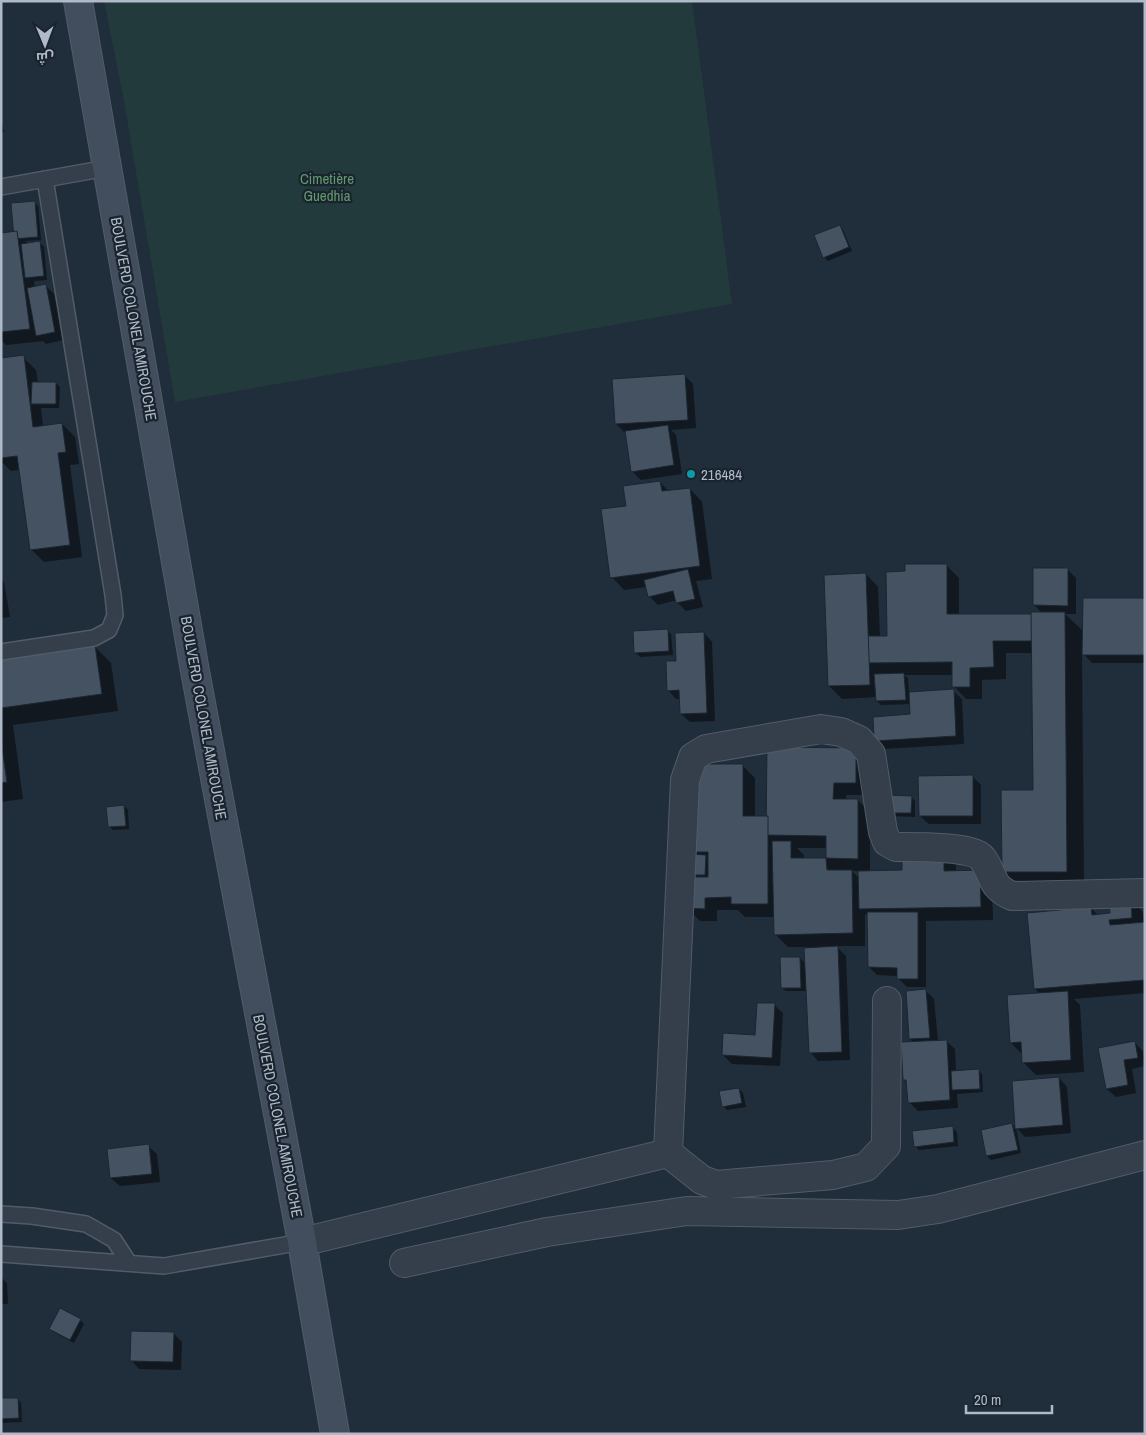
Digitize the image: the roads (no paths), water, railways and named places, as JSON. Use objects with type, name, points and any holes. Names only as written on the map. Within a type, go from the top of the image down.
[{"type":"main road","name":"BOULVERD COLONEL AMIROUCHE","points":[[78,1],[195,672],[302,1242],[335,1434]]},
{"type":"street","points":[[668,1153],[685,780],[693,757],[706,749],[821,729],[841,732],[859,740],[871,754],[886,842],[896,846],[974,852],[981,856],[997,887],[1002,892],[1012,896],[1145,893]]},
{"type":"street","points":[[668,1153],[702,1180],[716,1185],[833,1175],[866,1167],[886,1146],[887,1001]]},
{"type":"street","points":[[302,1242],[668,1153]]},
{"type":"street","points":[[404,1263],[547,1232],[687,1211],[898,1215],[938,1209],[1145,1155]]},
{"type":"lane","points":[[1,187],[107,168]]},
{"type":"lane","points":[[1,652],[94,638],[109,630],[115,615],[114,595],[45,179]]},
{"type":"lane","points":[[1,1214],[32,1216],[86,1224],[114,1240],[129,1263]]},
{"type":"lane","points":[[1,1254],[164,1266],[302,1242]]},
{"type":"place","name":"216484","points":[[691,474]]},
{"type":"park label","name":"Cimetière Guedhia","points":[[327,186]]}]
